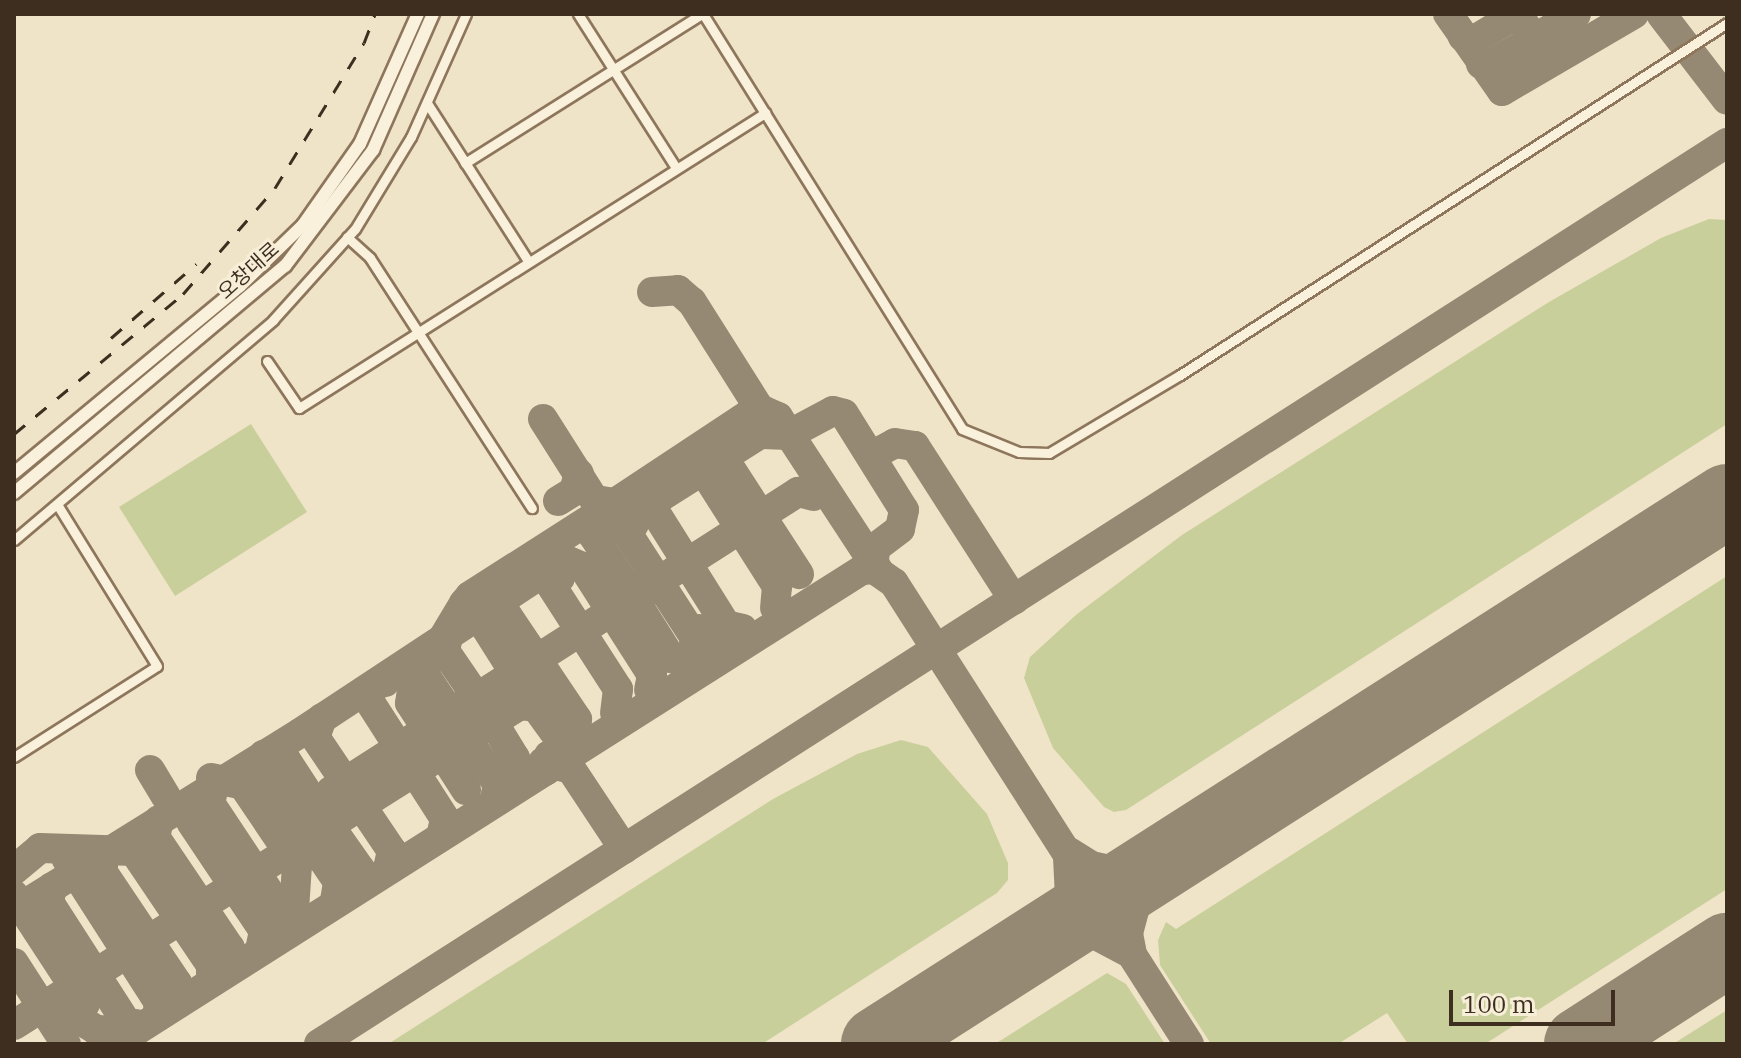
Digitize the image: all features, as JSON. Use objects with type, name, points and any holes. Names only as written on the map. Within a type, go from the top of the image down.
[{"type":"main road","name":"오창대로","points":[[14,473],[240,286],[303,225],[360,144],[418,14]]},
{"type":"main road","name":"오창대로","points":[[14,493],[285,266],[373,150],[433,14]]},
{"type":"street","points":[[14,540],[273,320],[347,237],[427,103],[466,14]]},
{"type":"street","points":[[578,14],[676,168]]},
{"type":"street","points":[[465,163],[703,14],[962,429],[1019,452],[1049,453],[1180,375],[1727,23]]},
{"type":"street","points":[[427,103],[528,261]]},
{"type":"street","points":[[267,361],[299,408],[765,113]]},
{"type":"street","points":[[347,237],[370,258],[532,508]]},
{"type":"street","points":[[14,757],[157,666],[57,504]]},
{"type":"green space","points":[[1709,219],[1727,220],[1727,424],[1126,810],[1114,812],[1104,807],[1053,748],[1024,678],[1030,657],[1077,614],[1182,535],[1549,302],[1661,238]]},
{"type":"green space","points":[[251,424],[307,512],[175,596],[119,507]]},
{"type":"green space","points":[[1727,576],[1727,889],[1485,1044],[1408,1044],[1387,1013],[1338,1044],[1211,1044],[1160,965],[1158,940],[1166,922],[1176,929]]},
{"type":"green space","points":[[901,740],[928,747],[987,814],[1008,863],[1008,880],[997,893],[762,1044],[388,1044],[773,799],[857,754]]},
{"type":"green space","points":[[1107,973],[1126,984],[1165,1044],[995,1044]]},
{"type":"green space","points":[[1727,1010],[1727,1044],[1673,1044]]},
{"type":"taxiway","points":[[1448,14],[1502,91],[1634,14]]},
{"type":"taxiway","points":[[1463,37],[1476,39],[1517,14]]},
{"type":"taxiway","points":[[1518,14],[1545,56]]},
{"type":"taxiway","points":[[1481,64],[1490,65],[1576,14]]},
{"type":"taxiway","points":[[1661,14],[1727,100]]},
{"type":"taxiway","points":[[319,1044],[1727,143]]},
{"type":"taxiway","points":[[652,292],[678,290],[692,302],[771,427]]},
{"type":"taxiway","points":[[466,790],[410,703],[412,690],[464,603],[470,596],[595,516],[597,514],[609,514],[620,522],[695,638],[691,663],[671,658],[639,607],[644,591],[626,586],[593,535],[592,531],[595,516],[597,503],[596,500],[615,503],[748,415],[760,409],[778,417],[880,573]]},
{"type":"taxiway","points":[[605,532],[760,434],[788,435],[833,411],[844,414],[904,510],[900,529],[875,548],[874,563]]},
{"type":"taxiway","points":[[543,419],[604,515]]},
{"type":"taxiway","points":[[871,456],[895,443],[915,446],[1014,600]]},
{"type":"taxiway","points":[[727,467],[713,463],[710,481],[777,586],[775,608]]},
{"type":"taxiway","points":[[732,471],[799,574]]},
{"type":"taxiway","points":[[558,501],[574,491],[579,474]]},
{"type":"taxiway","points":[[331,791],[798,492],[814,496]]},
{"type":"taxiway","points":[[634,524],[638,511],[657,515],[726,625],[743,629]]},
{"type":"taxiway","points":[[560,578],[564,559],[583,567],[652,675],[649,690]]},
{"type":"taxiway","points":[[528,564],[540,568],[618,689],[615,713]]},
{"type":"taxiway","points":[[14,911],[300,733],[552,567]]},
{"type":"taxiway","points":[[545,771],[862,570],[874,569],[894,583],[1189,1044]]},
{"type":"taxiway","points":[[14,1025],[520,705],[536,707],[558,737],[574,739],[577,719],[507,615],[488,610],[486,628],[536,707]]},
{"type":"taxiway","points":[[699,629],[705,638],[722,643],[726,625]]},
{"type":"taxiway","points":[[448,636],[445,651],[471,689],[466,706],[481,708],[493,722],[515,758],[513,777]]},
{"type":"taxiway","points":[[423,657],[421,669],[498,785],[494,803]]},
{"type":"taxiway","points":[[385,682],[375,684],[368,699],[445,819],[441,836]]},
{"type":"taxiway","points":[[322,718],[315,737],[392,851],[388,869]]},
{"type":"taxiway","points":[[319,832],[322,815],[286,760],[264,755],[262,770],[338,882],[335,902]]},
{"type":"taxiway","points":[[115,1044],[545,771],[549,755]]},
{"type":"taxiway","points":[[543,762],[571,769],[624,849]]},
{"type":"taxiway","points":[[150,770],[166,797]]},
{"type":"taxiway","points":[[211,778],[243,785],[297,865],[294,910],[276,930]]},
{"type":"taxiway","points":[[214,786],[210,803],[284,915],[282,936]]},
{"type":"taxiway","points":[[317,818],[322,815],[360,869],[358,888]]},
{"type":"taxiway","points":[[159,820],[155,837],[230,948],[231,969]]},
{"type":"taxiway","points":[[191,822],[264,931],[260,950]]},
{"type":"taxiway","points":[[14,870],[40,848],[134,851],[211,965],[211,982]]},
{"type":"taxiway","points":[[1069,852],[1091,866],[1110,870],[1140,869],[1168,859]]},
{"type":"taxiway","points":[[105,854],[102,871],[177,983],[179,1003]]},
{"type":"taxiway","points":[[1044,938],[1070,897],[1068,857]]},
{"type":"taxiway","points":[[66,858],[159,1003],[157,1017]]},
{"type":"taxiway","points":[[1132,954],[1128,933],[1136,904],[1168,859]]},
{"type":"taxiway","points":[[52,887],[49,902],[126,1022]]},
{"type":"taxiway","points":[[14,895],[85,1004]]},
{"type":"taxiway","points":[[1044,938],[1094,934],[1128,952]]},
{"type":"taxiway","points":[[14,963],[66,1044]]},
{"type":"taxiway","points":[[66,1011],[96,1030],[126,1031],[136,1024]]},
{"type":"runway","points":[[878,1044],[1727,501]]},
{"type":"runway","points":[[1581,1044],[1727,950]]},
{"type":"railway","points":[[14,434],[183,294],[275,188],[364,43],[375,14]]},
{"type":"railway","points":[[111,338],[196,264]]}]
